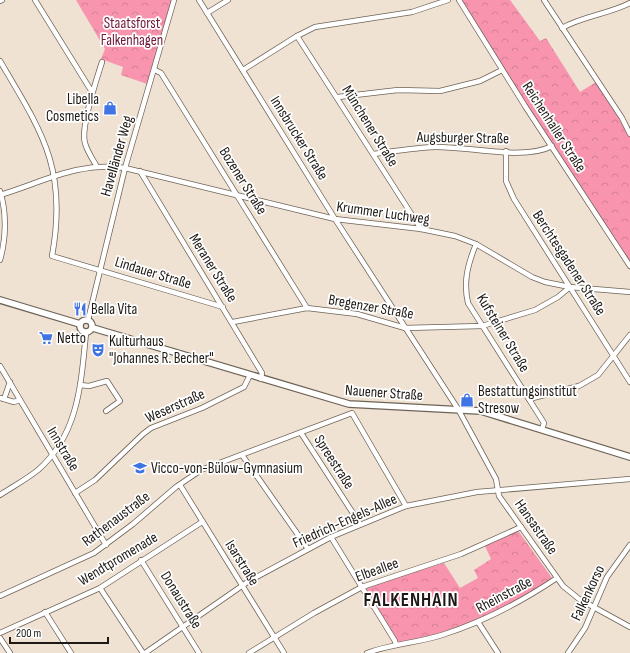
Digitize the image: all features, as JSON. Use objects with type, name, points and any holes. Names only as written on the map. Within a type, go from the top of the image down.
[{"type":"main road","points":[[0,300],[80,324]]},
{"type":"main road","points":[[84,320],[88,320],[92,324],[93,328],[90,331],[82,331],[80,324],[84,320]]},
{"type":"main road","name":"Nauener Straße","points":[[93,328],[349,404],[458,409],[489,413],[630,456]]},
{"type":"street","points":[[35,0],[92,92]]},
{"type":"street","name":"Havelländer Weg","points":[[88,320],[99,269],[126,168],[174,0]]},
{"type":"street","name":"Innsbrucker Straße","points":[[199,0],[335,219],[458,409]]},
{"type":"street","points":[[207,13],[228,0]]},
{"type":"street","points":[[243,70],[297,36],[315,27],[412,12],[448,0]]},
{"type":"street","name":"Reichenhaller Straße","points":[[459,0],[502,70],[630,266]]},
{"type":"street","points":[[544,0],[622,118],[630,134]]},
{"type":"street","points":[[562,28],[569,24],[608,13],[630,3]]},
{"type":"street","name":"Münchener Straße","points":[[297,36],[338,97],[421,230]]},
{"type":"street","points":[[0,61],[37,124],[45,141],[54,176]]},
{"type":"street","points":[[0,260],[4,248],[5,231],[0,194],[54,176],[96,165],[84,143],[84,135],[92,92],[102,62]]},
{"type":"street","name":"Bozener Straße","points":[[155,70],[161,73],[307,308]]},
{"type":"street","points":[[338,97],[398,90],[440,91],[480,81],[502,70]]},
{"type":"street","name":"Augsburger Straße","points":[[374,154],[436,147],[530,151],[546,149],[552,146]]},
{"type":"street","name":"Berchtesgadener Straße","points":[[506,151],[505,174],[508,188],[630,382]]},
{"type":"street","name":"Krummer Luchweg","points":[[96,165],[140,171],[335,219],[455,236],[476,244],[532,277],[545,282],[570,287],[630,292]]},
{"type":"street","name":"Meraner Straße","points":[[140,171],[233,322],[262,373],[261,379]]},
{"type":"street","name":"Lindauer Straße","points":[[54,176],[58,206],[57,230],[52,256],[223,307]]},
{"type":"street","name":"Kufsteiner Straße","points":[[476,244],[466,273],[465,292],[468,303],[544,423],[542,429]]},
{"type":"street","name":"Bregenzer Straße","points":[[233,322],[307,308],[357,314],[405,328],[482,326],[535,310],[558,297],[570,287]]},
{"type":"street","points":[[0,495],[38,470],[52,454],[69,429],[75,412],[80,385],[86,332]]},
{"type":"street","points":[[529,399],[579,386],[598,375],[615,356],[630,335]]},
{"type":"street","name":"Innstraße","points":[[0,366],[106,545]]},
{"type":"street","name":"Weserstraße","points":[[75,493],[95,480],[151,428],[202,408],[244,386],[250,375]]},
{"type":"street","points":[[80,385],[89,386],[107,381],[120,400],[106,411]]},
{"type":"street","points":[[10,382],[2,399],[14,402],[20,400]]},
{"type":"street","name":"Hansastraße","points":[[458,409],[496,479],[499,496],[557,578],[574,595],[630,626]]},
{"type":"street","name":"Rathenaustraße","points":[[0,596],[94,553],[201,470],[352,413],[406,506]]},
{"type":"street","name":"Spreestraße","points":[[301,432],[360,524]]},
{"type":"street","points":[[242,455],[308,549]]},
{"type":"street","name":"Friedrich-Engels-Allee","points":[[144,653],[184,628],[242,586],[331,537],[406,506],[477,492],[630,479]]},
{"type":"street","name":"Isarstraße","points":[[180,485],[284,653]]},
{"type":"street","name":"Wendtpromenade","points":[[0,633],[100,588],[141,560],[202,522]]},
{"type":"street","name":"Elbeallee","points":[[248,653],[362,587],[461,554],[521,527]]},
{"type":"street","points":[[331,537],[396,645]]},
{"type":"street","name":"Falkenkorso","points":[[568,653],[585,628],[607,578],[630,545]]},
{"type":"street","name":"Donaustraße","points":[[141,560],[199,653]]},
{"type":"street","name":"Rheinstraße","points":[[367,653],[442,635],[478,622],[518,603],[557,578]]},
{"type":"street","points":[[100,588],[144,653]]},
{"type":"street","points":[[45,612],[70,653]]},
{"type":"street","points":[[478,622],[498,653]]},
{"type":"street","points":[[0,638],[10,653]]},
{"type":"green space","name":"Staatsforst Falkenhagen","points":[[76,0],[174,0],[150,85],[121,75],[123,67],[101,59],[105,49]]},
{"type":"green space","points":[[458,0],[510,0],[540,41],[546,38],[580,92],[596,82],[630,136],[630,263]]},
{"type":"green space","points":[[516,531],[519,532],[552,578],[551,580],[514,602],[479,619],[422,638],[400,643],[398,641],[366,589],[369,586],[444,563],[460,588],[478,578],[474,570],[491,559],[485,546]]},
{"type":"place","name":"Libella Cosmetics","points":[[110,108]]},
{"type":"place","name":"Bella Vita","points":[[80,309]]},
{"type":"place","name":"Netto","points":[[46,338]]},
{"type":"place","name":"Kulturhaus \"Johannes R. Becher\"","points":[[98,350]]},
{"type":"place","name":"Bestattungsinstitut Stresow","points":[[467,400]]},
{"type":"place","name":"Vicco-von-Bülow-Gymnasium","points":[[140,468]]},
{"type":"district","name":"FALKENHAIN","points":[[411,600]]}]
